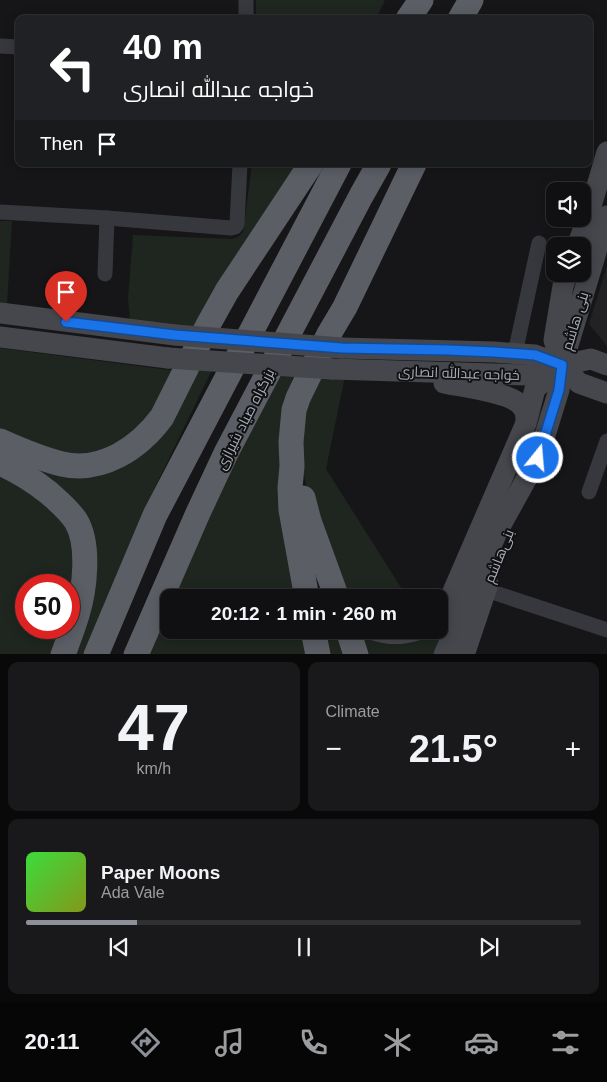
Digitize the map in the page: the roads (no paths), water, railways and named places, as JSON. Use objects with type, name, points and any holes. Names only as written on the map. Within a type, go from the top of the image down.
[{"type":"highway","points":[[411,15],[421,0]]},
{"type":"highway","points":[[419,15],[427,0]]},
{"type":"highway","points":[[462,15],[471,0]]},
{"type":"highway","points":[[474,15],[478,0]]},
{"type":"highway","points":[[0,441],[33,455],[56,462],[84,466],[102,463],[120,455],[138,443],[153,429],[162,417],[227,291],[309,167]]},
{"type":"highway","points":[[96,654],[155,515],[336,167]]},
{"type":"highway","name":"بزرگراه صیاد شیرازی","points":[[136,654],[226,453],[377,167]]},
{"type":"highway","points":[[305,589],[291,510],[290,488],[292,425],[298,398],[329,334],[345,307],[413,167]]},
{"type":"highway","points":[[0,463],[28,478],[57,500],[68,510],[81,531],[84,545],[85,572],[78,614],[63,654]]},
{"type":"highway","points":[[292,466],[315,538],[334,589]]},
{"type":"highway","points":[[316,639],[318,654]]},
{"type":"highway","points":[[351,639],[356,654]]},
{"type":"main road","points":[[580,237],[607,152]]},
{"type":"main road","name":"بنی هاشم","points":[[562,365],[607,216]]},
{"type":"main road","name":"بنی هاشم","points":[[562,365],[554,340],[564,282]]},
{"type":"main road","name":"خواجه عبدالله انصاری","points":[[0,313],[175,335],[342,348],[515,353],[535,355],[562,365]]},
{"type":"main road","name":"خواجه عبدالله انصاری","points":[[0,337],[168,358],[385,372],[528,375],[562,365]]},
{"type":"main road","points":[[448,603],[526,423],[535,389],[562,365],[591,360],[607,365]]},
{"type":"main road","points":[[562,365],[579,383],[607,393]]},
{"type":"main road","points":[[444,654],[497,532],[538,458],[559,390],[562,365]]},
{"type":"main road","points":[[385,372],[506,395],[523,407],[526,414],[526,423]]},
{"type":"main road","name":"بنی‌هاشم","points":[[464,654],[486,590],[538,458]]},
{"type":"street","points":[[246,0],[246,15]]},
{"type":"street","points":[[0,46],[15,47]]},
{"type":"street","points":[[0,212],[231,228],[237,224],[240,167]]},
{"type":"street","points":[[105,274],[107,218]]},
{"type":"street","points":[[515,353],[539,243]]},
{"type":"street","points":[[589,492],[607,441]]},
{"type":"street","points":[[486,590],[607,630]]}]
